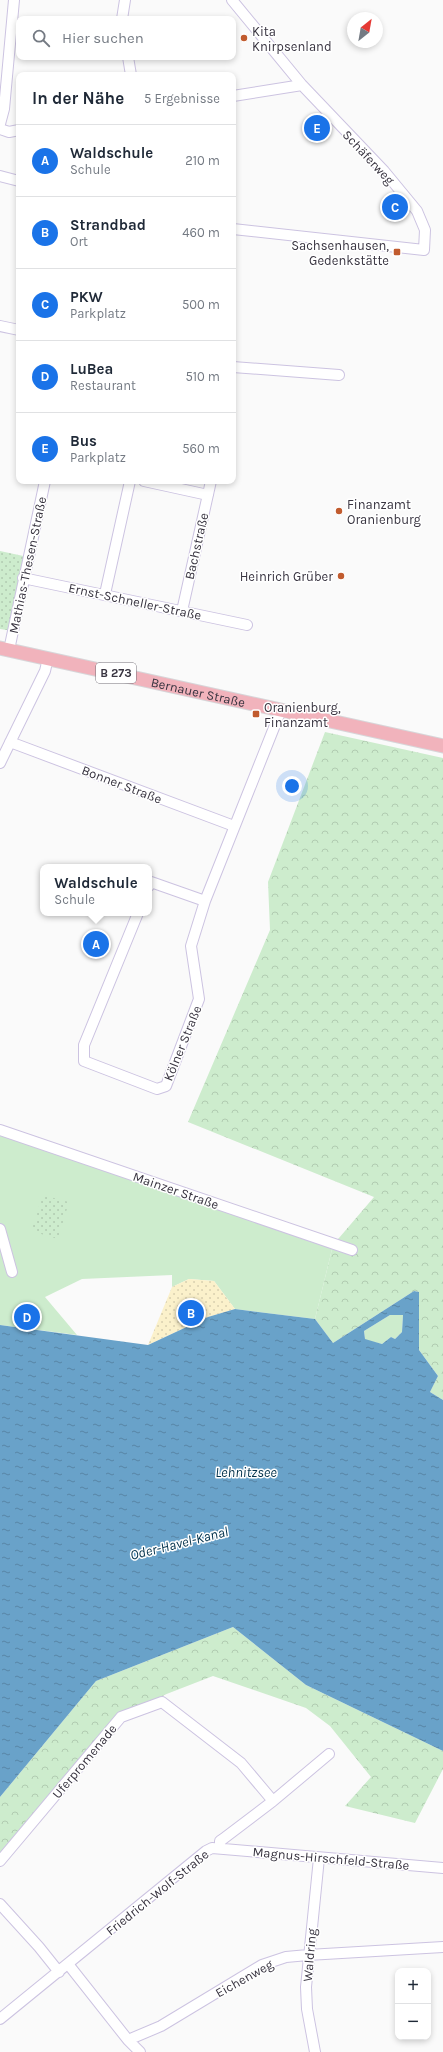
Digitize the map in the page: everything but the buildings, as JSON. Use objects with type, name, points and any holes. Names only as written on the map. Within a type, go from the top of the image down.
[{"type":"main road","name":"Bernauer Straße","points":[[4,649],[443,746]]},
{"type":"street","points":[[0,124],[4,109],[14,0]]},
{"type":"street","points":[[122,16],[125,0]]},
{"type":"street","name":"Schäferweg","points":[[232,0],[302,85],[384,171],[417,211],[425,230],[424,250],[236,229]]},
{"type":"street","points":[[128,60],[130,72]]},
{"type":"street","points":[[236,96],[302,85]]},
{"type":"street","points":[[0,129],[8,132],[16,131]]},
{"type":"street","points":[[0,176],[16,180]]},
{"type":"street","points":[[0,326],[16,329]]},
{"type":"street","points":[[236,369],[339,374]]},
{"type":"street","name":"Mathias-Thesen-Straße","points":[[4,649],[23,578],[44,484]]},
{"type":"street","points":[[104,594],[129,484]]},
{"type":"street","points":[[158,484],[208,495]]},
{"type":"street","name":"Bachstraße","points":[[182,612],[210,484]]},
{"type":"street","name":"Ernst-Schneller-Straße","points":[[23,578],[247,625]]},
{"type":"street","points":[[0,763],[45,671],[48,658]]},
{"type":"street","name":"Kölner Straße","points":[[137,916],[84,1045],[84,1061],[157,1089],[166,1086],[200,999],[191,946],[205,901],[281,710]]},
{"type":"street","name":"Bonner Straße","points":[[10,742],[234,826]]},
{"type":"street","points":[[152,882],[205,901]]},
{"type":"street","name":"Mainzer Straße","points":[[0,1130],[352,1250]]},
{"type":"street","points":[[0,1229],[12,1272]]},
{"type":"street","name":"Uferpromenade","points":[[0,1862],[121,1717],[162,1702],[241,1763],[273,1801]]},
{"type":"street","name":"Friedrich-Wolf-Straße","points":[[0,2018],[59,1972],[206,1851],[220,1847],[220,1841],[273,1801],[329,1754]]},
{"type":"street","name":"Magnus-Hirschfeld-Straße","points":[[220,1847],[319,1858],[443,1868]]},
{"type":"street","name":"Waldring","points":[[315,2052],[307,2009],[308,1955],[319,1858]]},
{"type":"street","points":[[0,1904],[59,1972]]},
{"type":"street","name":"Eichenweg","points":[[128,2040],[161,2026],[262,1965],[286,1957],[443,1946]]},
{"type":"street","points":[[68,1964],[128,2040],[140,2052]]},
{"type":"green space","points":[[0,551],[28,557],[13,631],[0,629]]},
{"type":"green space","points":[[325,732],[443,758],[443,1400],[430,1392],[438,1376],[419,1350],[419,1292],[414,1291],[333,1343],[315,1319],[333,1245],[374,1197],[188,1122],[270,930],[268,882]]},
{"type":"green space","points":[[0,1130],[333,1245],[315,1319],[235,1309],[214,1281],[189,1279],[172,1287],[172,1275],[82,1279],[45,1297],[77,1335],[0,1325]]},
{"type":"green space","points":[[42,1197],[50,1197],[69,1202],[58,1239],[31,1231]]},
{"type":"green space","points":[[390,1315],[403,1315],[402,1332],[395,1339],[391,1337],[382,1344],[365,1340],[364,1331]]},
{"type":"green space","points":[[233,1627],[306,1685],[443,1751],[443,1769],[415,1823],[345,1806],[371,1777],[330,1726],[306,1708],[213,1676],[164,1695],[152,1708],[124,1720],[0,1856],[0,1797],[96,1681]]},
{"type":"sand","points":[[189,1279],[214,1281],[235,1309],[208,1317],[148,1345],[172,1287]]},
{"type":"water","name":"Lehnitzsee","points":[[414,1291],[419,1292],[419,1350],[438,1376],[430,1392],[443,1400],[443,1751],[306,1685],[233,1627],[96,1681],[0,1797],[0,1325],[148,1345],[208,1317],[235,1309],[315,1319],[333,1343]],"holes":[[[390,1315],[403,1315],[402,1332],[395,1339],[391,1337],[382,1344],[365,1339],[364,1331]]]},
{"type":"place","name":"Kita Knirpsenland","points":[[244,38]]},
{"type":"place","name":"Bus","points":[[317,128]]},
{"type":"place","name":"PKW","points":[[395,207]]},
{"type":"place","name":"Sachsenhausen, Gedenkstätte","points":[[397,252]]},
{"type":"place","name":"Finanzamt Oranienburg","points":[[339,511]]},
{"type":"place","name":"Heinrich Grüber","points":[[341,576]]},
{"type":"place","name":"Oranienburg, Finanzamt","points":[[256,714]]},
{"type":"place","name":"Waldschule","points":[[96,944]]},
{"type":"place","name":"Strandbad","points":[[191,1313]]},
{"type":"place","name":"LuBea","points":[[27,1317]]},
{"type":"water label","name":"Oder-Havel-Kanal","points":[[179,1543]]}]
